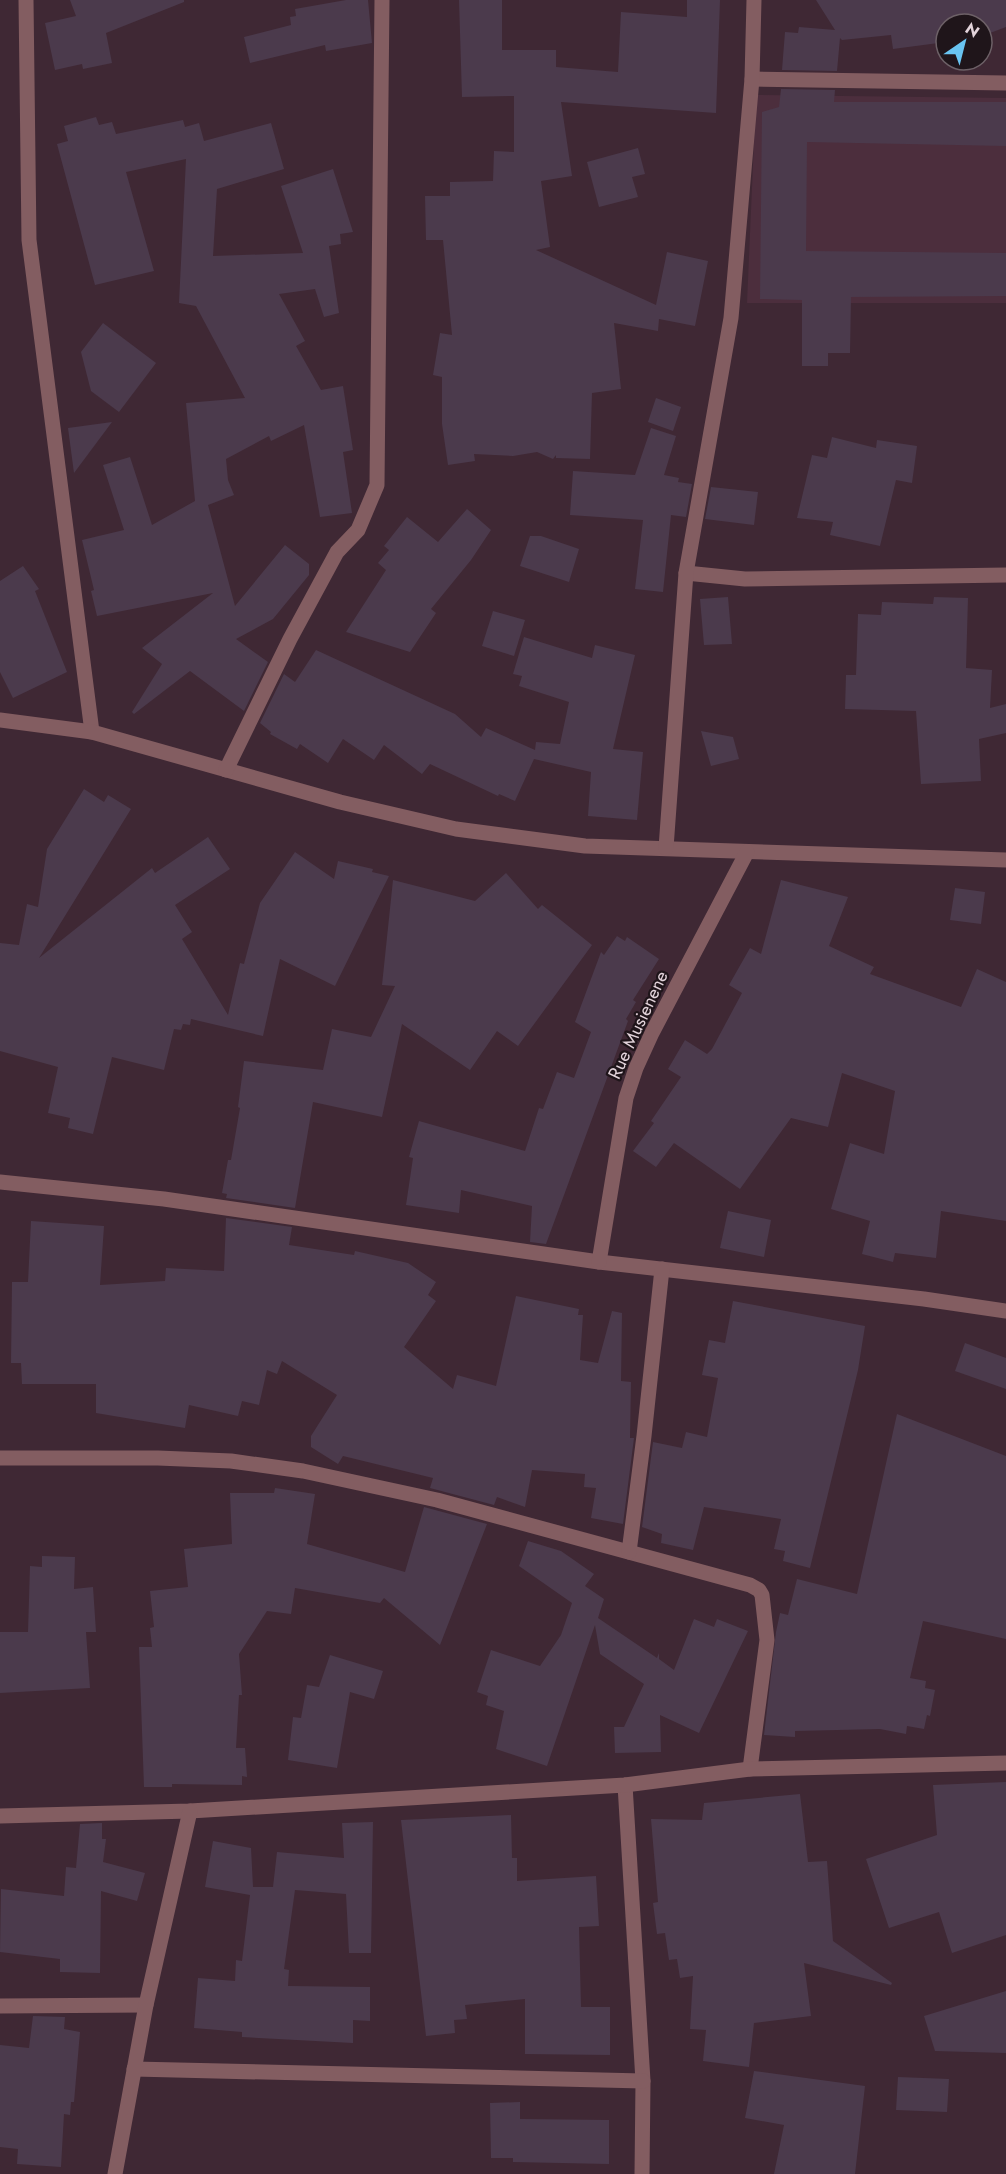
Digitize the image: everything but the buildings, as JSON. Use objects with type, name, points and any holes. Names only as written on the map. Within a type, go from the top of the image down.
[{"type":"street","points":[[26,0],[29,240],[92,732]]},
{"type":"street","points":[[226,770],[290,639],[337,552],[358,530],[376,485],[382,0]]},
{"type":"street","points":[[666,848],[686,573],[731,318],[752,79],[754,0]]},
{"type":"street","points":[[752,79],[1006,83]]},
{"type":"street","points":[[686,573],[745,579],[1006,575]]},
{"type":"street","points":[[0,720],[92,732],[340,802],[456,830],[585,846],[1006,860]]},
{"type":"street","name":"Rue Musienene","points":[[599,1262],[626,1098],[636,1068],[747,852]]},
{"type":"street","points":[[0,1182],[164,1199],[599,1262],[924,1299],[1006,1311]]},
{"type":"street","points":[[629,1552],[645,1436],[662,1269]]},
{"type":"street","points":[[0,1458],[158,1458],[231,1461],[303,1471],[436,1500],[750,1585],[759,1590],[765,1612],[767,1640],[750,1769]]},
{"type":"street","points":[[0,1816],[190,1811],[625,1785],[750,1769],[1006,1763]]},
{"type":"street","points":[[625,1785],[643,2080],[642,2174]]},
{"type":"street","points":[[115,2174],[146,2005],[190,1811]]},
{"type":"street","points":[[0,2006],[146,2005]]},
{"type":"street","points":[[134,2069],[643,2080]]},
{"type":"shaded area","points":[[756,95],[1006,98],[1006,303],[747,303]]}]
